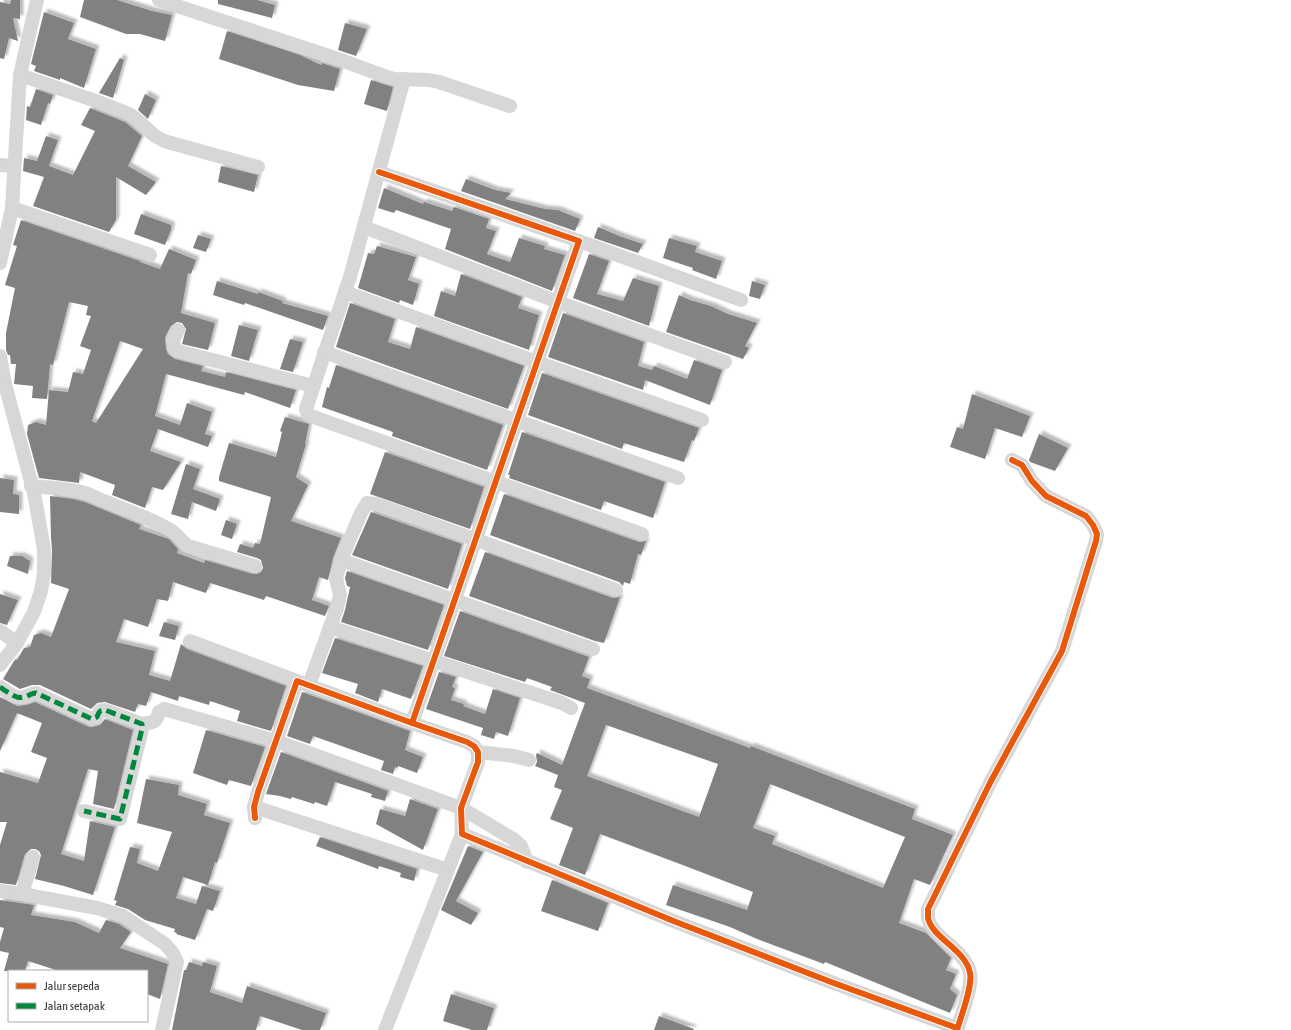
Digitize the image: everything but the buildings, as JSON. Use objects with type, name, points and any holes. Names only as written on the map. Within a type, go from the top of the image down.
[{"type":"street","points":[[0,263],[12,208],[20,76],[37,0]]},
{"type":"street","points":[[159,0],[326,54],[387,77],[439,82],[510,106]]},
{"type":"street","points":[[20,76],[96,101],[129,114],[136,118],[155,136],[164,140],[258,167]]},
{"type":"street","points":[[404,79],[345,292],[312,386],[306,409],[308,414],[642,534]]},
{"type":"street","points":[[0,165],[14,166]]},
{"type":"street","points":[[379,172],[579,241],[741,300]]},
{"type":"street","points":[[12,208],[150,255]]},
{"type":"street","points":[[364,227],[558,302],[725,362]]},
{"type":"street","points":[[412,723],[579,241]]},
{"type":"street","points":[[345,292],[702,420]]},
{"type":"street","points":[[178,330],[173,344],[174,348],[178,351],[312,386]]},
{"type":"street","points":[[324,352],[678,478]]},
{"type":"street","points":[[0,356],[2,384],[31,486],[44,549],[44,573],[41,591],[34,612],[17,642],[0,665]]},
{"type":"street","points":[[462,834],[527,862],[831,982],[957,1029],[970,985],[971,974],[966,960],[934,929],[928,919],[928,909],[991,781],[1062,651],[1097,534],[1093,525],[1086,516],[1046,496],[1032,481],[1022,466],[1012,460]]},
{"type":"street","points":[[31,486],[72,490],[88,494],[152,521],[173,532],[184,544],[188,546],[254,566]]},
{"type":"street","points":[[448,870],[254,813],[258,792],[276,741],[330,627],[340,595],[336,578],[361,513],[367,503],[376,504],[616,590]]},
{"type":"street","points":[[342,560],[593,648]]},
{"type":"street","points":[[330,627],[562,703],[571,708]]},
{"type":"street","points":[[0,631],[17,642]]},
{"type":"street","points":[[190,641],[467,742],[474,746],[478,752],[478,762],[462,808],[462,834],[385,1030]]},
{"type":"street","points":[[0,687],[9,693],[24,698],[32,693],[36,693],[92,719],[97,717],[99,711],[105,710],[142,724],[154,722],[159,712],[164,709],[276,741],[462,808],[513,839],[521,846],[527,862]]},
{"type":"street","points":[[84,811],[120,819],[142,724]]},
{"type":"street","points":[[478,752],[514,756],[529,760]]},
{"type":"street","points":[[22,894],[33,857]]},
{"type":"street","points":[[0,891],[96,908],[123,916],[165,944],[172,952],[177,962],[162,1030]]},
{"type":"marked path","points":[[0,687],[12,695],[21,698],[36,693],[92,719],[97,717],[100,711],[105,710],[142,724],[120,819],[84,811]]},
{"type":"cycle path","points":[[255,818],[254,807],[258,792],[297,681],[412,723],[579,241],[379,172]]},
{"type":"cycle path","points":[[957,1030],[970,985],[970,973],[962,958],[931,925],[928,918],[928,909],[991,781],[1062,651],[1097,534],[1093,525],[1086,516],[1046,496],[1032,481],[1022,465],[1012,460]]},
{"type":"cycle path","points":[[412,723],[467,742],[474,746],[478,752],[478,762],[461,808],[462,834],[676,922],[831,982],[957,1028]]}]
